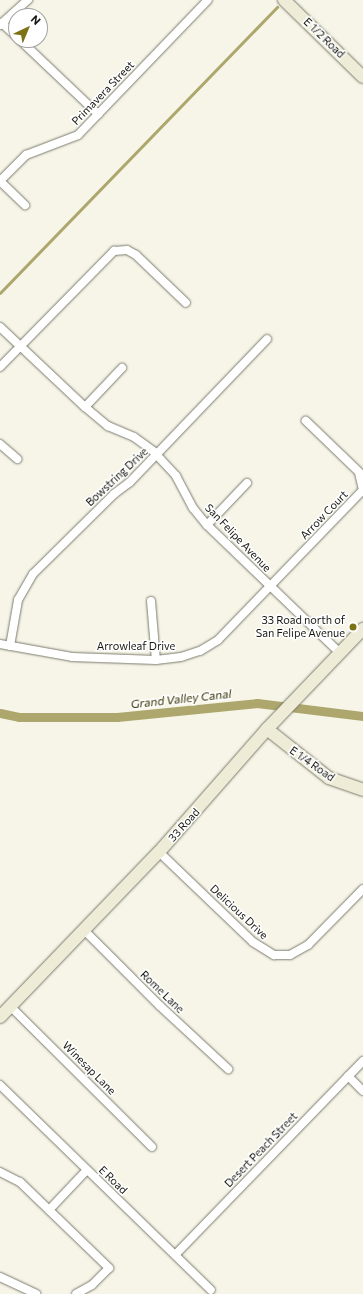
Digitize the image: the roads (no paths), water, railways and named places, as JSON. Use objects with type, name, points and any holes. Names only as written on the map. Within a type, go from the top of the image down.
[{"type":"main road","name":"E 1/2 Road","points":[[284,0],[363,76]]},
{"type":"main road","name":"33 Road","points":[[0,1016],[159,852],[267,729],[363,629]]},
{"type":"main road","name":"E 1/4 Road","points":[[267,729],[300,758],[329,778],[363,790]]},
{"type":"street","points":[[1,24],[28,0]]},
{"type":"street","name":"Primavera Street","points":[[0,181],[26,155],[78,135],[208,0]]},
{"type":"street","points":[[28,48],[98,114]]},
{"type":"street","points":[[0,181],[25,205]]},
{"type":"street","points":[[0,367],[114,251],[121,248],[136,255],[186,303]]},
{"type":"street","name":"San Felipe Avenue","points":[[0,326],[85,407],[108,426],[134,437],[158,455],[176,476],[193,508],[207,525],[340,653]]},
{"type":"street","name":"Bowstring Drive","points":[[10,646],[18,600],[34,574],[114,494],[130,482],[158,455],[267,339]]},
{"type":"street","points":[[85,407],[122,368]]},
{"type":"street","name":"Arrow Court","points":[[270,586],[363,490],[359,472],[306,421]]},
{"type":"street","points":[[0,444],[16,459]]},
{"type":"street","points":[[207,525],[247,483]]},
{"type":"street","name":"Arrowleaf Drive","points":[[0,644],[72,657],[156,660],[181,657],[200,651],[218,640],[270,586]]},
{"type":"street","points":[[151,600],[156,660]]},
{"type":"street","name":"Delicious Drive","points":[[159,852],[253,942],[274,955],[290,955],[308,945],[363,889]]},
{"type":"street","name":"Rome Lane","points":[[83,929],[160,1006],[228,1069]]},
{"type":"street","name":"Winesap Lane","points":[[10,1006],[152,1147]]},
{"type":"street","name":"Desert Peach Street","points":[[175,1255],[363,1061]]},
{"type":"street","points":[[348,1076],[363,1091]]},
{"type":"street","name":"E Road","points":[[0,1085],[211,1290]]},
{"type":"street","points":[[49,1210],[87,1170]]},
{"type":"street","points":[[0,1172],[20,1182],[109,1268],[92,1285],[76,1294]]},
{"type":"street","points":[[0,1277],[36,1294]]},
{"type":"waterway","points":[[0,293],[277,7]]},
{"type":"waterway","name":"Grand Valley Canal","points":[[0,713],[19,717],[117,717],[257,703],[363,716]]},
{"type":"place","name":"33 Road north of San Felipe Avenue","points":[[353,627]]}]
